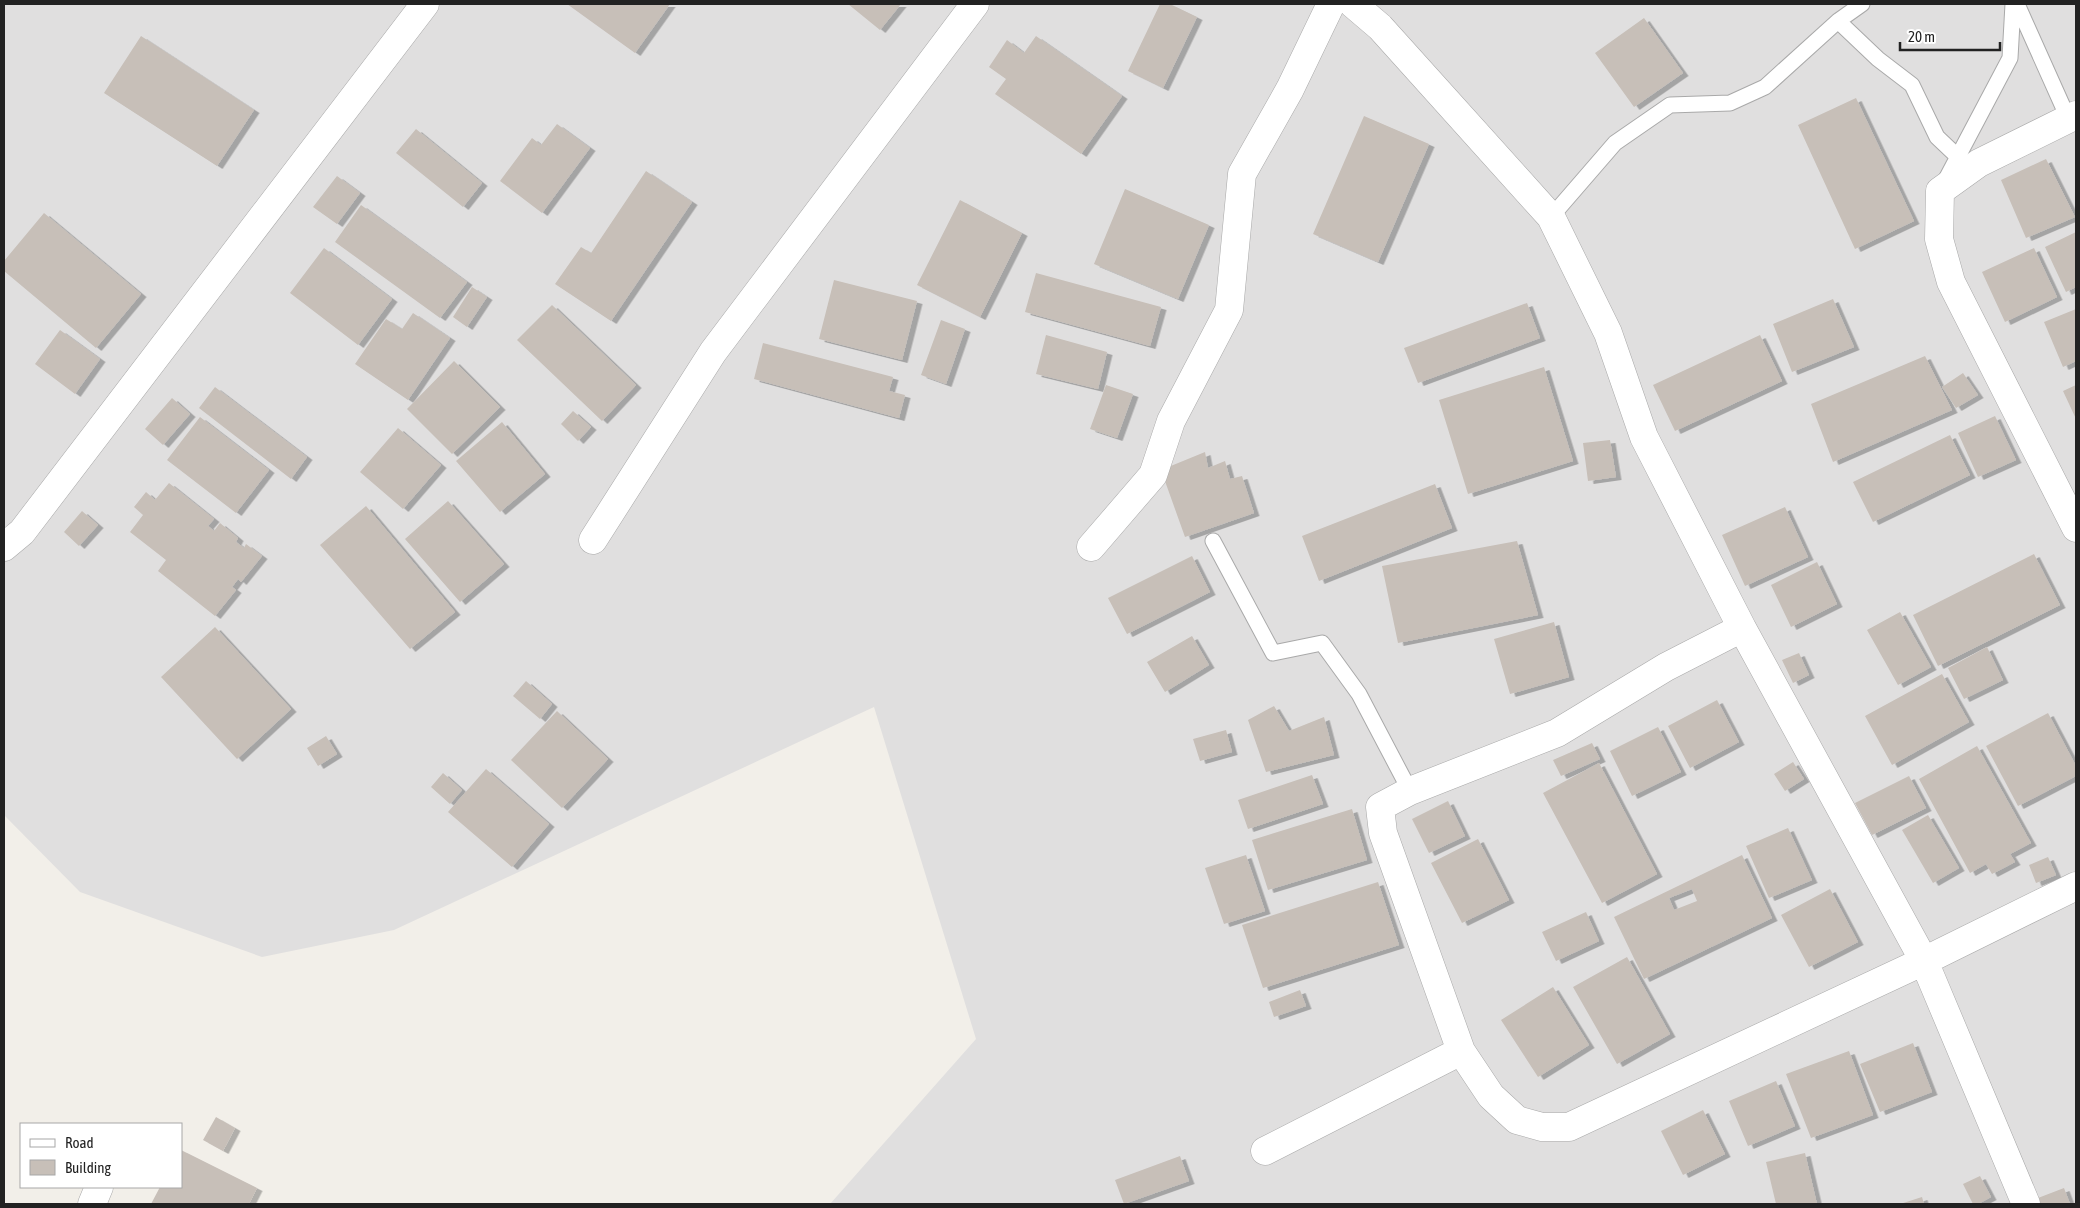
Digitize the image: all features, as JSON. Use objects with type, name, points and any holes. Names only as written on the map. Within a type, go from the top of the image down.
[{"type":"street","points":[[4,547],[22,532],[425,4]]},
{"type":"street","points":[[593,540],[713,352],[975,4]]},
{"type":"street","points":[[1091,547],[1153,475],[1171,421],[1229,310],[1242,174],[1290,89],[1331,4]]},
{"type":"street","points":[[1353,4],[1380,26],[1551,217],[1608,333],[1644,437],[1742,628],[1924,961],[2026,1204]]},
{"type":"street","points":[[2072,116],[1979,163],[1940,191],[1939,239],[1951,282],[2076,528]]},
{"type":"street","points":[[1742,628],[1666,667],[1557,733],[1410,791],[1380,807],[1382,833],[1461,1051],[1492,1096],[1517,1120],[1542,1127],[1569,1127],[1924,961],[2076,886]]},
{"type":"street","points":[[1265,1151],[1461,1051]]},
{"type":"street","points":[[92,1204],[99,1188]]},
{"type":"lane","points":[[1551,217],[1614,143],[1670,106],[1730,103],[1765,87],[1838,21],[1862,4]]},
{"type":"lane","points":[[2015,4],[2072,116]]},
{"type":"lane","points":[[1940,191],[2010,58],[2015,4]]},
{"type":"lane","points":[[1838,21],[1878,58],[1912,85],[1937,137],[1957,156]]},
{"type":"lane","points":[[1213,541],[1273,653],[1322,643],[1359,694],[1410,791]]},
{"type":"shaded area","points":[[4,4],[2076,4],[2076,1204],[830,1204],[976,1039],[874,707],[394,930],[262,957],[80,892],[4,815]]},
{"type":"building","points":[[567,4],[670,4],[635,53]]},
{"type":"building","points":[[848,4],[901,4],[880,30]]},
{"type":"building","points":[[1160,4],[1170,4],[1197,17],[1163,88],[1128,71]]},
{"type":"building","points":[[1644,18],[1683,73],[1634,107],[1595,53]]},
{"type":"building","points":[[141,36],[254,110],[217,166],[104,93]]},
{"type":"building","points":[[1036,36],[1122,96],[1081,154],[995,94],[1006,79],[989,67],[1007,40],[1024,53]]},
{"type":"building","points":[[1856,98],[1914,221],[1855,249],[1798,125]]},
{"type":"building","points":[[1364,116],[1429,144],[1378,262],[1313,234]]},
{"type":"building","points":[[557,124],[590,148],[542,213],[500,181],[532,138],[541,145]]},
{"type":"building","points":[[416,129],[482,183],[463,207],[396,153]]},
{"type":"building","points":[[2046,159],[2075,217],[2026,238],[2001,180]]},
{"type":"building","points":[[646,171],[692,202],[611,321],[555,284],[581,247],[591,253]]},
{"type":"building","points":[[337,176],[360,193],[337,224],[313,207]]},
{"type":"building","points":[[1125,189],[1209,225],[1178,299],[1094,264]]},
{"type":"building","points":[[960,200],[1022,233],[980,317],[917,285]]},
{"type":"building","points":[[361,205],[467,282],[440,318],[335,242]]},
{"type":"building","points":[[44,213],[141,294],[96,348],[4,271],[4,261]]},
{"type":"building","points":[[2076,232],[2076,287],[2066,292],[2045,247]]},
{"type":"building","points":[[324,248],[392,299],[358,345],[290,293]]},
{"type":"building","points":[[2034,248],[2057,297],[2005,322],[1982,272]]},
{"type":"building","points":[[1036,273],[1161,307],[1150,346],[1025,312]]},
{"type":"building","points":[[834,280],[917,301],[902,360],[819,339]]},
{"type":"building","points":[[472,287],[487,297],[467,327],[453,317]]},
{"type":"building","points":[[1833,299],[1854,347],[1792,372],[1773,324]]},
{"type":"building","points":[[1527,303],[1540,338],[1418,383],[1404,348]]},
{"type":"building","points":[[552,305],[636,385],[602,421],[517,340]]},
{"type":"building","points":[[2076,309],[2076,361],[2063,367],[2044,322]]},
{"type":"building","points":[[413,313],[450,338],[408,400],[355,364],[386,319],[402,329]]},
{"type":"building","points":[[941,320],[965,329],[946,384],[921,375]]},
{"type":"building","points":[[60,330],[100,359],[75,394],[35,364]]},
{"type":"building","points":[[1046,335],[1107,352],[1098,389],[1036,374]]},
{"type":"building","points":[[1760,335],[1782,381],[1675,431],[1653,385]]},
{"type":"building","points":[[763,343],[893,377],[889,391],[905,395],[899,418],[754,379]]},
{"type":"building","points":[[1925,356],[1952,410],[1833,462],[1811,404]]},
{"type":"building","points":[[454,361],[500,407],[452,454],[407,409]]},
{"type":"building","points":[[1544,367],[1573,461],[1468,494],[1439,400]]},
{"type":"building","points":[[1963,373],[1978,395],[1956,408],[1942,387]]},
{"type":"building","points":[[1106,385],[1133,394],[1117,438],[1090,429]]},
{"type":"building","points":[[2076,385],[2076,419],[2063,391]]},
{"type":"building","points":[[215,387],[307,457],[291,479],[199,408]]},
{"type":"building","points":[[172,398],[190,414],[163,445],[145,429]]},
{"type":"building","points":[[573,411],[591,427],[578,441],[561,424]]},
{"type":"building","points":[[1995,416],[2016,460],[1978,477],[1958,433]]},
{"type":"building","points":[[200,417],[269,470],[236,513],[167,460]]},
{"type":"building","points":[[502,422],[545,474],[500,512],[456,461]]},
{"type":"building","points":[[398,428],[441,465],[403,509],[360,472]]},
{"type":"building","points":[[1950,435],[1970,475],[1873,522],[1853,482]]},
{"type":"building","points":[[1610,440],[1616,477],[1588,481],[1583,443]]},
{"type":"building","points":[[1205,452],[1208,468],[1225,461],[1230,479],[1242,476],[1254,513],[1185,537],[1161,470]]},
{"type":"building","points":[[169,483],[214,519],[208,526],[214,531],[220,523],[238,538],[236,542],[244,548],[246,544],[262,556],[241,582],[238,579],[232,587],[236,590],[215,616],[158,571],[166,560],[130,532],[143,515],[134,507],[146,492],[155,500]]},
{"type":"building","points":[[1435,484],[1452,528],[1319,581],[1302,536]]},
{"type":"building","points":[[448,501],[504,564],[460,602],[405,539]]},
{"type":"building","points":[[366,506],[455,612],[410,649],[320,545]]},
{"type":"building","points":[[1785,507],[1808,557],[1745,586],[1722,535]]},
{"type":"building","points":[[82,511],[98,525],[79,546],[64,532]]},
{"type":"building","points":[[1517,541],[1538,615],[1398,643],[1382,566]]},
{"type":"building","points":[[2034,554],[2060,605],[1938,666],[1913,615]]},
{"type":"building","points":[[1192,556],[1210,592],[1127,634],[1108,598]]},
{"type":"building","points":[[1817,562],[1837,604],[1791,627],[1771,585]]},
{"type":"building","points":[[1900,612],[1931,667],[1898,685],[1867,630]]},
{"type":"building","points":[[1554,622],[1569,677],[1510,694],[1494,639]]},
{"type":"building","points":[[215,627],[291,709],[237,759],[161,677]]},
{"type":"building","points":[[1192,636],[1209,665],[1165,692],[1147,662]]},
{"type":"building","points":[[1987,647],[2003,680],[1964,699],[1948,668]]},
{"type":"building","points":[[1799,653],[1809,675],[1793,683],[1782,660]]},
{"type":"building","points":[[1942,674],[1969,722],[1892,765],[1865,716]]},
{"type":"building","points":[[526,681],[552,704],[540,719],[513,696]]},
{"type":"building","points":[[1717,700],[1739,742],[1690,768],[1668,726]]},
{"type":"building","points":[[1274,706],[1289,731],[1324,717],[1334,755],[1266,772],[1248,720]]},
{"type":"building","points":[[557,711],[608,759],[562,808],[511,760]]},
{"type":"building","points":[[2048,713],[2076,766],[2076,776],[2018,806],[1986,746]]},
{"type":"building","points":[[1658,727],[1681,772],[1632,796],[1610,751]]},
{"type":"building","points":[[1226,730],[1232,752],[1200,761],[1193,739]]},
{"type":"building","points":[[326,736],[337,754],[318,766],[307,748]]},
{"type":"building","points":[[1592,743],[1600,759],[1561,776],[1553,760]]},
{"type":"building","points":[[1977,746],[2031,843],[2010,854],[2015,862],[1992,874],[1986,864],[1970,873],[1919,779]]},
{"type":"building","points":[[1793,762],[1804,779],[1785,791],[1774,774]]},
{"type":"building","points":[[1599,763],[1657,874],[1602,903],[1543,793]]},
{"type":"building","points":[[486,769],[549,824],[512,867],[448,812]]},
{"type":"building","points":[[443,773],[462,790],[450,804],[431,787]]},
{"type":"building","points":[[1312,775],[1323,804],[1248,829],[1238,800]]},
{"type":"building","points":[[1909,776],[1926,808],[1872,835],[1855,803]]},
{"type":"building","points":[[1448,801],[1465,836],[1429,853],[1412,819]]},
{"type":"building","points":[[1352,809],[1367,860],[1268,890],[1252,840]]},
{"type":"building","points":[[1928,815],[1959,868],[1933,883],[1902,830]]},
{"type":"building","points":[[1788,828],[1812,880],[1769,898],[1746,846]]},
{"type":"building","points":[[1478,839],[1509,900],[1462,923],[1431,863]]},
{"type":"building","points":[[1246,855],[1265,911],[1224,924],[1205,868]]},
{"type":"building","points":[[1742,855],[1772,918],[1644,979],[1614,917]],"holes":[[[1692,889],[1697,901],[1674,910],[1669,898]]]},
{"type":"building","points":[[2048,857],[2056,875],[2036,883],[2029,865]]},
{"type":"building","points":[[1378,882],[1399,945],[1263,988],[1242,925]]},
{"type":"building","points":[[1830,889],[1858,942],[1809,967],[1781,915]]},
{"type":"building","points":[[1586,912],[1599,941],[1556,961],[1542,932]]},
{"type":"building","points":[[1627,957],[1670,1034],[1617,1064],[1573,987]]},
{"type":"building","points":[[1553,987],[1589,1045],[1538,1077],[1501,1020]]},
{"type":"building","points":[[1300,990],[1306,1006],[1274,1017],[1269,1002]]},
{"type":"building","points":[[1913,1043],[1932,1092],[1880,1112],[1860,1064]]},
{"type":"building","points":[[1849,1051],[1873,1115],[1811,1138],[1786,1074]]},
{"type":"building","points":[[1776,1081],[1795,1126],[1748,1146],[1729,1101]]},
{"type":"building","points":[[1703,1110],[1725,1154],[1683,1175],[1661,1131]]},
{"type":"building","points":[[216,1117],[235,1128],[223,1151],[203,1140]]},
{"type":"building","points":[[182,1150],[257,1188],[249,1204],[151,1204],[159,1188],[182,1188]]},
{"type":"building","points":[[1805,1153],[1817,1204],[1776,1204],[1766,1162]]},
{"type":"building","points":[[1180,1156],[1189,1181],[1124,1204],[1115,1180]]},
{"type":"building","points":[[1980,1176],[1991,1197],[1978,1204],[1973,1204],[1963,1184]]},
{"type":"building","points":[[2064,1188],[2070,1204],[2040,1204],[2038,1198]]},
{"type":"building","points":[[1922,1197],[1924,1204],[1900,1204]]}]
